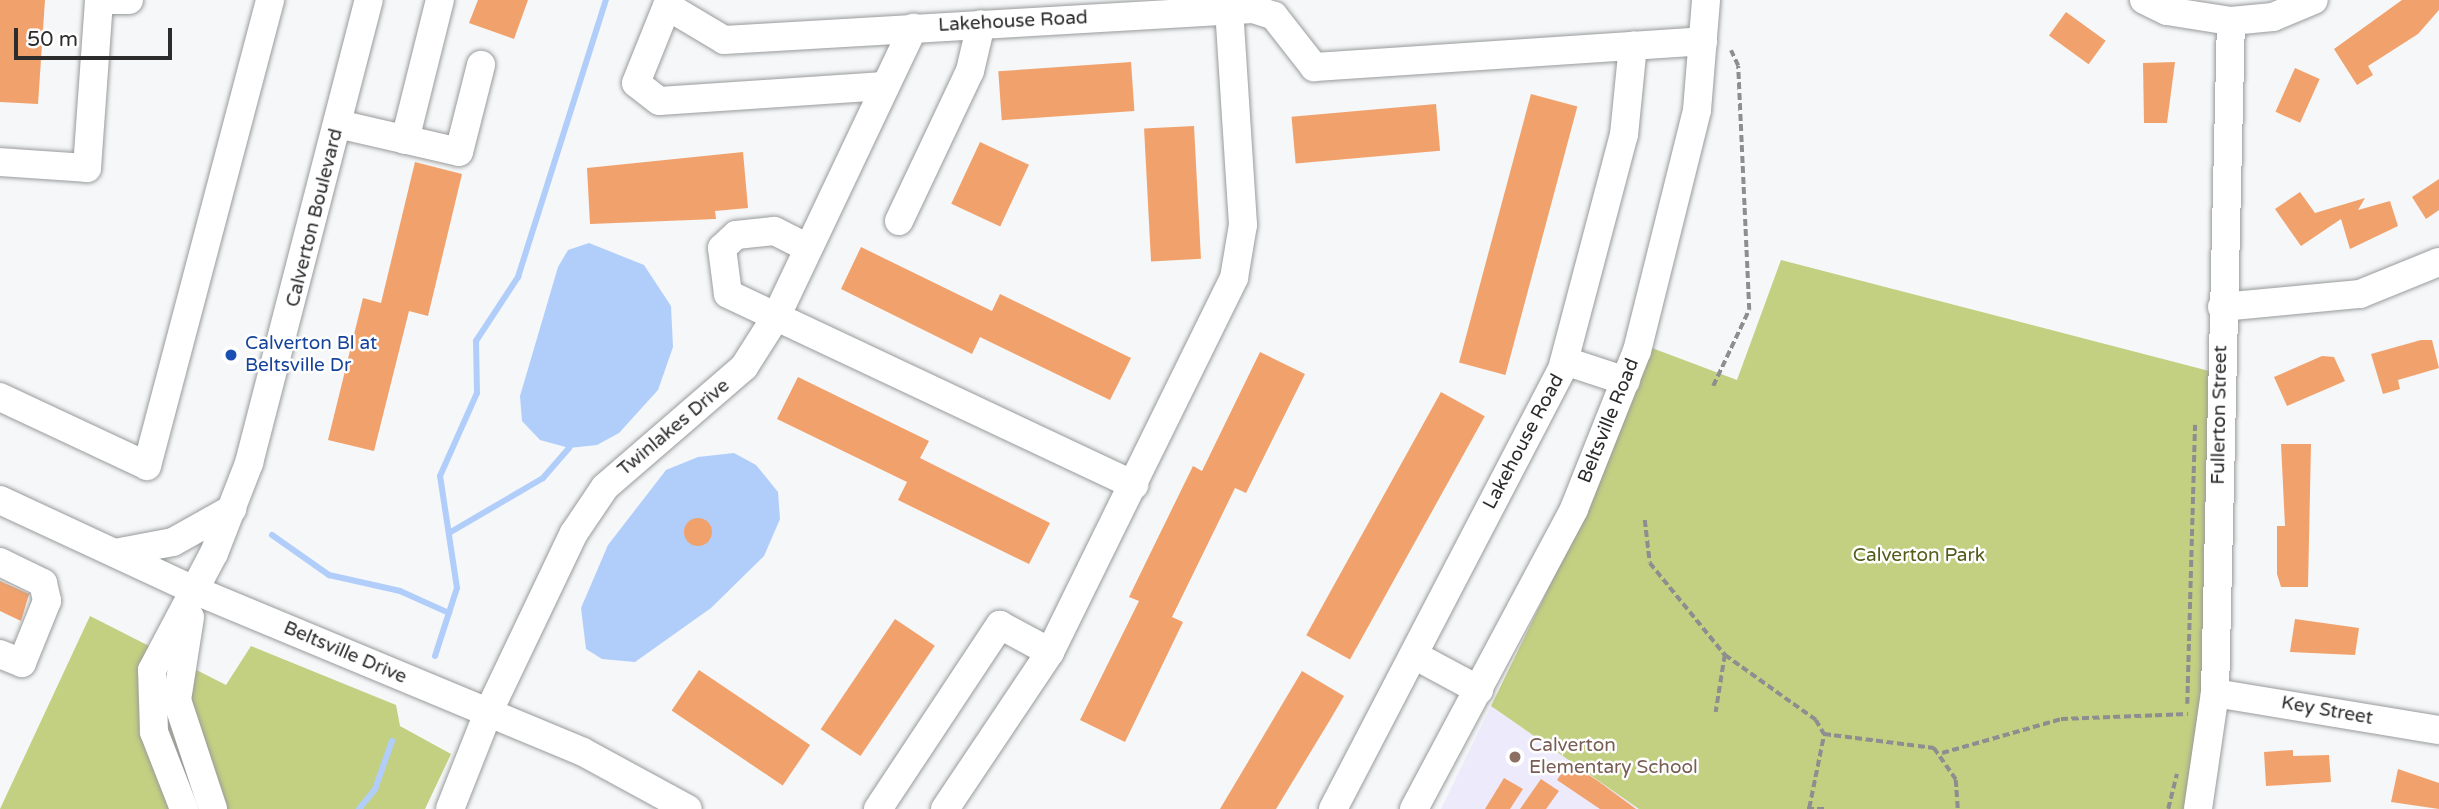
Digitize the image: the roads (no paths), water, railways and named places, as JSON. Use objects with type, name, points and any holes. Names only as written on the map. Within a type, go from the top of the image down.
[{"type":"street","points":[[0,162],[87,168],[99,0]]},
{"type":"street","points":[[110,0],[129,0]]},
{"type":"street","points":[[0,397],[148,466],[270,0]]},
{"type":"street","name":"Calverton Boulevard","points":[[195,798],[154,732],[150,701],[152,670],[232,509],[273,383],[369,0]]},
{"type":"street","points":[[405,140],[440,0]]},
{"type":"street","name":"Beltsville Road","points":[[1414,809],[1574,509],[1626,381],[1681,184],[1703,41],[1706,0]]},
{"type":"street","points":[[2144,0],[2167,11],[2231,21],[2273,17],[2314,0]]},
{"type":"street","name":"Lakehouse Road","points":[[884,86],[659,101],[636,83],[667,6],[724,40],[1229,10],[1274,16],[1314,67],[1703,41]]},
{"type":"street","points":[[945,809],[1050,652],[1225,301],[1240,254],[1229,10]]},
{"type":"street","name":"Fullerton Street","points":[[2199,809],[2222,307],[2231,21]]},
{"type":"street","points":[[898,221],[970,71],[981,24]]},
{"type":"street","name":"Twinlakes Drive","points":[[450,809],[488,713],[594,502],[727,387],[777,315],[913,28]]},
{"type":"street","name":"Lakehouse Road","points":[[1333,809],[1565,361],[1624,135],[1633,45]]},
{"type":"street","points":[[338,124],[459,152],[481,65]]},
{"type":"street","points":[[808,248],[755,230],[722,248],[728,294],[1134,485]]},
{"type":"street","points":[[2222,307],[2360,294],[2439,262]]},
{"type":"street","points":[[1565,361],[1626,381]]},
{"type":"street","name":"Beltsville Drive","points":[[0,500],[194,590],[628,773],[688,809]]},
{"type":"street","points":[[115,553],[173,542],[232,509]]},
{"type":"street","points":[[0,562],[43,583],[45,592],[11,659]]},
{"type":"street","points":[[878,809],[1000,625],[1050,652]]},
{"type":"street","points":[[1414,655],[1479,690]]},
{"type":"street","name":"Key Street","points":[[2205,702],[2439,730]]},
{"type":"water","points":[[589,243],[644,265],[671,306],[673,347],[658,390],[619,433],[597,445],[569,448],[540,440],[522,421],[520,396],[558,267],[568,250]]},
{"type":"water","points":[[734,453],[756,465],[778,492],[780,519],[764,556],[711,608],[635,662],[602,659],[586,649],[581,608],[608,545],[666,470],[698,457]]},
{"type":"waterway","points":[[435,656],[457,588],[440,476],[477,393],[476,341],[518,277],[606,0]]},
{"type":"waterway","points":[[449,533],[543,478],[569,448]]},
{"type":"waterway","points":[[272,535],[329,575],[400,591],[449,613]]},
{"type":"waterway","points":[[359,809],[375,789],[392,741]]},
{"type":"place","name":"Calverton Bl at Beltsville Dr","points":[[231,355]]},
{"type":"place","name":"Calverton Elementary School","points":[[1515,757]]},
{"type":"park label","name":"Calverton Park","points":[[1919,556]]}]
